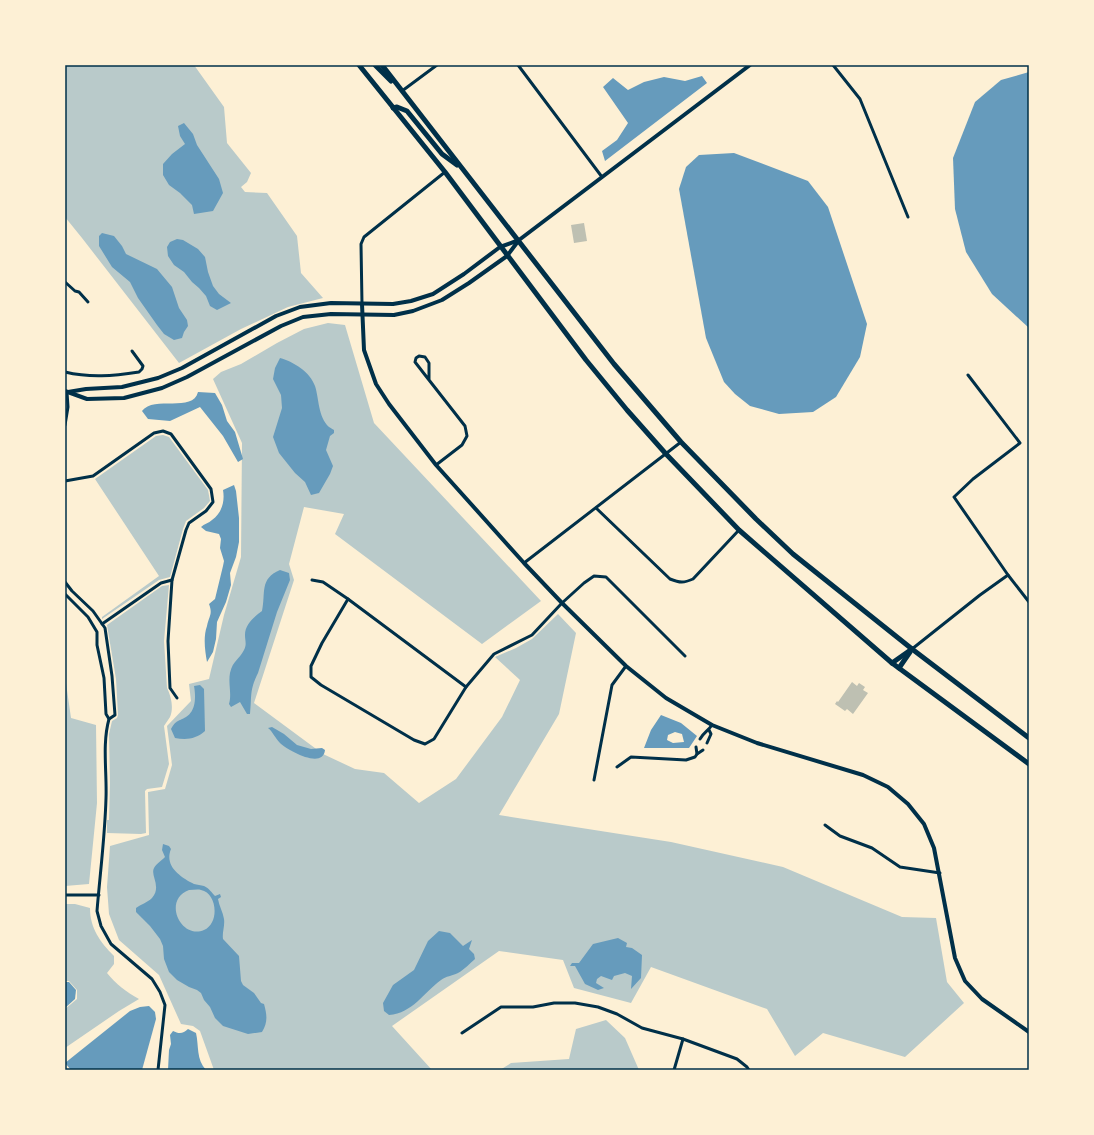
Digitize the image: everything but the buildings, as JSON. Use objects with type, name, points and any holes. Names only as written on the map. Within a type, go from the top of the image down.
[{"type":"main road","points":[[359,65],[445,172],[591,367],[666,454],[739,530],[892,663],[1029,764]]},
{"type":"main road","points":[[375,65],[402,91]]},
{"type":"main road","points":[[382,65],[614,364],[681,442],[756,519],[793,554],[1029,738]]},
{"type":"main road","points":[[393,108],[398,107],[407,111],[442,154],[461,167]]},
{"type":"main road","points":[[892,663],[912,648]]},
{"type":"main road","points":[[899,668],[912,648]]},
{"type":"street","points":[[402,91],[437,65]]},
{"type":"street","points":[[518,65],[602,177]]},
{"type":"street","points":[[66,392],[87,399],[124,398],[154,390],[187,377],[280,326],[303,317],[331,314],[394,315],[413,311],[442,300],[507,256],[519,240],[750,65]]},
{"type":"street","points":[[833,65],[860,99],[908,217]]},
{"type":"street","points":[[445,172],[364,237],[361,244],[364,350],[376,384],[388,404],[436,465],[524,563],[626,666],[666,698],[712,725],[757,743],[863,775],[888,787],[908,804],[924,824],[934,848],[940,873],[955,958],[965,981],[982,999],[1029,1032]]},
{"type":"street","points":[[66,392],[86,389],[122,387],[158,378],[182,368],[276,316],[300,307],[331,303],[393,304],[410,301],[433,294],[464,274],[500,247],[519,240]]},
{"type":"street","points":[[65,282],[75,291],[80,292],[88,302]]},
{"type":"street","points":[[438,290],[442,300]]},
{"type":"street","points":[[65,372],[109,376],[139,372],[143,366],[132,351]]},
{"type":"street","points":[[429,380],[430,363],[425,357],[419,356],[414,362],[465,426],[467,436],[462,445],[436,465]]},
{"type":"street","points":[[968,375],[1020,443],[973,479],[954,497],[1008,575],[1029,602]]},
{"type":"street","points":[[65,400],[66,392]]},
{"type":"street","points":[[65,425],[68,407],[66,392]]},
{"type":"street","points":[[65,481],[93,476],[154,433],[163,431],[171,434],[211,489],[213,502],[206,511],[189,523],[172,580],[168,641],[170,688],[177,698]]},
{"type":"street","points":[[524,563],[681,442]]},
{"type":"street","points":[[596,508],[670,578],[680,583],[693,579],[739,530]]},
{"type":"street","points":[[912,648],[1008,575]]},
{"type":"street","points":[[348,599],[322,643],[311,666],[311,677],[321,685],[414,740],[425,744],[434,739],[466,687],[494,654],[532,635],[562,603],[594,576],[606,577],[685,656]]},
{"type":"street","points":[[102,624],[161,583],[172,580]]},
{"type":"street","points":[[312,580],[323,582],[348,599],[466,687]]},
{"type":"street","points":[[65,582],[72,591],[93,611],[105,628],[112,676],[115,715],[109,719]]},
{"type":"street","points":[[65,594],[88,617],[97,632],[97,645],[104,678],[106,714],[109,719],[106,734],[106,811],[97,911],[99,919],[111,944],[152,979],[160,992],[165,1005],[158,1070]]},
{"type":"street","points":[[594,780],[612,684],[626,666]]},
{"type":"street","points":[[104,678],[112,676]]},
{"type":"street","points":[[700,739],[705,731],[709,730],[712,725]]},
{"type":"street","points":[[707,743],[711,734],[709,730]]},
{"type":"street","points":[[696,747],[697,754]]},
{"type":"street","points":[[617,767],[631,757],[686,760],[695,757],[703,750]]},
{"type":"street","points":[[825,825],[840,836],[872,848],[900,867],[940,873]]},
{"type":"street","points":[[65,895],[99,895]]},
{"type":"street","points":[[462,1033],[501,1007],[533,1007],[554,1003],[575,1003],[598,1007],[617,1014],[642,1028],[683,1039],[736,1059],[749,1070]]},
{"type":"street","points":[[674,1070],[683,1039]]},
{"type":"shaded area","points":[[65,65],[194,65],[224,107],[227,143],[251,173],[247,182],[241,187],[245,192],[267,193],[297,236],[301,273],[323,298],[288,307],[241,329],[179,363],[65,217]]},
{"type":"shaded area","points":[[328,323],[345,325],[374,423],[541,601],[482,644],[335,534],[344,514],[304,507],[289,564],[294,580],[254,703],[323,754],[355,769],[384,773],[419,803],[456,779],[502,717],[520,680],[495,657],[532,639],[558,614],[576,633],[559,714],[499,815],[671,842],[783,867],[902,917],[936,918],[947,982],[964,1003],[905,1057],[823,1033],[795,1056],[767,1009],[651,967],[631,1003],[574,988],[563,960],[499,951],[392,1026],[432,1070],[214,1070],[200,1031],[193,1026],[181,1024],[159,975],[119,940],[109,914],[107,887],[110,846],[149,835],[148,792],[165,789],[172,765],[167,726],[191,701],[189,684],[209,679],[224,615],[241,557],[242,443],[213,379],[221,372],[241,364],[304,329]]},
{"type":"shaded area","points":[[163,435],[169,437],[208,490],[210,501],[204,508],[186,521],[170,577],[159,580],[102,619],[102,617],[159,576],[95,479],[156,436]]},
{"type":"shaded area","points":[[169,585],[164,641],[167,688],[171,698],[172,710],[170,717],[164,726],[169,764],[162,787],[147,789],[145,791],[146,833],[107,833],[107,820],[109,820],[110,783],[109,734],[112,721],[117,718],[118,715],[116,679],[107,625],[162,586]]},
{"type":"shaded area","points":[[65,676],[71,718],[96,725],[97,803],[89,884],[65,886]]},
{"type":"shaded area","points":[[65,904],[75,904],[90,908],[92,922],[100,940],[114,956],[114,964],[107,973],[122,988],[139,999],[65,1048],[65,1009],[77,999],[77,990],[69,981],[65,981]]},
{"type":"shaded area","points":[[606,1020],[625,1038],[639,1070],[500,1070],[511,1063],[569,1059],[576,1029]]},
{"type":"water","points":[[1029,72],[1029,328],[992,294],[966,252],[955,209],[953,158],[975,102],[1001,80]]},
{"type":"water","points":[[702,76],[707,83],[605,161],[602,151],[617,140],[628,123],[603,87],[613,78],[628,90],[644,82],[664,77],[685,81]]},
{"type":"water","points":[[184,123],[193,134],[197,145],[219,179],[223,193],[213,211],[194,214],[192,205],[169,185],[163,175],[163,164],[172,154],[185,144],[180,136],[178,126]]},
{"type":"water","points":[[734,153],[808,181],[828,207],[867,324],[860,357],[836,397],[813,412],[779,414],[750,406],[735,394],[724,382],[706,338],[679,189],[686,167],[699,155]]},
{"type":"water","points":[[102,233],[114,236],[126,254],[157,269],[172,287],[179,308],[187,320],[188,326],[182,338],[174,340],[164,334],[138,298],[130,282],[112,267],[99,246],[99,236]]},
{"type":"water","points":[[177,239],[183,240],[198,249],[205,257],[213,286],[219,294],[231,303],[217,310],[210,306],[206,296],[199,288],[184,272],[174,265],[168,256],[167,247],[170,242]]},
{"type":"water","points":[[280,358],[301,368],[313,381],[319,407],[325,423],[334,430],[334,433],[330,436],[326,450],[333,466],[319,493],[311,495],[305,482],[295,473],[279,453],[273,437],[282,408],[281,395],[273,379],[275,368]]},
{"type":"water","points":[[198,392],[215,393],[222,405],[227,421],[235,432],[243,459],[238,462],[223,436],[200,407],[170,421],[148,419],[142,411],[148,406],[155,404],[189,402],[195,398]]},
{"type":"water","points":[[234,485],[239,518],[239,542],[236,557],[230,573],[231,585],[226,602],[217,622],[216,639],[213,652],[207,662],[205,639],[211,613],[209,604],[215,599],[224,561],[220,548],[221,539],[219,534],[206,531],[201,527],[211,521],[218,514],[224,498],[223,490]]},
{"type":"water","points":[[280,570],[289,573],[290,580],[277,612],[258,673],[253,684],[250,714],[247,714],[240,702],[231,707],[229,704],[230,673],[234,663],[245,648],[245,631],[248,624],[262,611],[266,582],[273,574]]},
{"type":"water","points":[[200,685],[204,689],[205,731],[198,736],[191,738],[175,738],[171,729],[176,722],[186,717],[192,711],[195,699],[194,686]]},
{"type":"water","points":[[661,715],[681,723],[697,736],[689,748],[644,748],[651,730]],"holes":[[[675,732],[682,734],[684,742],[673,743],[667,740],[668,735]]]},
{"type":"water","points":[[272,727],[284,734],[297,745],[311,749],[322,748],[325,750],[323,756],[312,758],[297,754],[280,743],[268,728]]},
{"type":"water","points":[[163,844],[169,846],[171,849],[169,855],[172,866],[184,878],[194,884],[206,887],[215,896],[220,894],[221,897],[218,899],[224,922],[223,939],[239,956],[241,981],[243,985],[254,993],[261,1003],[264,1004],[266,1018],[262,1032],[248,1034],[223,1026],[215,1018],[201,993],[177,980],[169,972],[164,959],[163,946],[160,939],[136,912],[136,908],[150,900],[155,894],[156,885],[153,871],[156,865],[165,857],[162,850]],"holes":[[[189,890],[200,890],[206,892],[213,902],[213,921],[204,930],[196,932],[188,929],[178,918],[176,910],[177,902],[181,895]]]},
{"type":"water","points":[[439,931],[450,933],[463,946],[472,940],[469,949],[474,954],[475,959],[460,972],[441,980],[405,1011],[389,1015],[384,1011],[383,1003],[393,985],[414,970],[428,941]]},
{"type":"water","points":[[618,938],[627,943],[626,947],[632,948],[642,955],[641,978],[631,989],[632,976],[625,973],[614,976],[612,980],[601,976],[597,979],[596,983],[604,988],[598,990],[585,984],[575,966],[570,966],[572,963],[579,963],[593,944]]},
{"type":"water","points":[[65,982],[69,982],[76,990],[75,999],[65,1008]]},
{"type":"water","points":[[149,1006],[155,1012],[156,1019],[142,1070],[71,1070],[65,1063],[130,1011],[140,1007]]},
{"type":"water","points":[[188,1029],[196,1033],[199,1057],[206,1070],[168,1070],[169,1050],[171,1044],[170,1035],[173,1031],[181,1033]]}]
